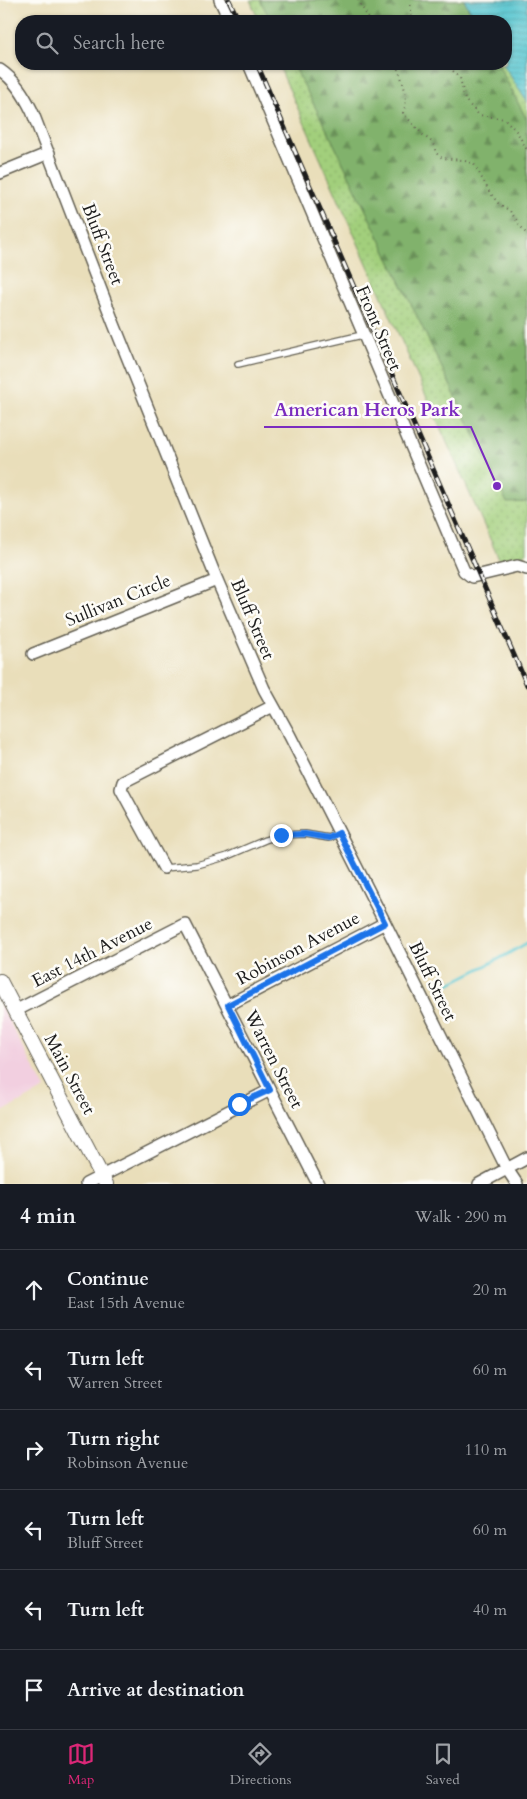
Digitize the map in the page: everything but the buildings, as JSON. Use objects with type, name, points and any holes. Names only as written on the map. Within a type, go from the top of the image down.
[{"type":"street","points":[[220,0],[227,15]]},
{"type":"street","name":"Bluff Street","points":[[0,70],[15,83],[25,96],[217,580],[264,689],[385,923],[507,1170]]},
{"type":"street","name":"Front Street","points":[[251,70],[464,571],[472,576],[517,566],[527,568]]},
{"type":"street","points":[[0,173],[49,153]]},
{"type":"street","name":"Sullivan Circle","points":[[32,654],[217,580]]},
{"type":"street","points":[[164,868],[121,789],[123,782],[273,706]]},
{"type":"street","name":"Robinson Avenue","points":[[228,1005],[385,923]]},
{"type":"street","name":"Warren Street","points":[[185,924],[318,1184]]},
{"type":"street","name":"East 14th Avenue","points":[[15,1011],[185,924]]},
{"type":"street","name":"Main Street","points":[[0,981],[104,1180]]},
{"type":"street","points":[[86,1184],[104,1180],[239,1104],[270,1090]]},
{"type":"street","points":[[479,1184],[527,1158]]},
{"type":"street","points":[[507,1170],[517,1184]]},
{"type":"lane","points":[[238,364],[362,335]]},
{"type":"lane","points":[[164,868],[197,865],[225,857],[281,835],[305,834],[329,838],[339,833]]},
{"type":"path","points":[[358,0],[367,15]]},
{"type":"path","points":[[410,0],[411,15]]},
{"type":"path","points":[[398,70],[405,89],[406,105],[403,113],[433,143],[436,153],[442,158],[462,160],[474,164],[489,191],[498,203],[510,211],[527,235]]},
{"type":"path","points":[[452,70],[460,78],[465,100],[479,116],[505,119],[517,132],[527,150]]},
{"type":"shaded area","points":[[0,1004],[45,1089],[0,1113]]},
{"type":"green space","points":[[250,0],[500,0],[509,15],[256,15]]},
{"type":"green space","points":[[260,0],[464,0],[472,15],[268,15]]},
{"type":"green space","points":[[512,20],[527,46],[527,553],[502,566],[281,70],[512,70]]},
{"type":"green space","points":[[296,70],[501,70],[527,120],[527,502],[507,503],[331,138]]},
{"type":"water","points":[[464,0],[527,0],[527,102],[507,70],[512,70],[512,15],[473,15]]},
{"type":"waterway","points":[[443,987],[527,943]]},
{"type":"railway","points":[[229,0],[236,15]]},
{"type":"railway","points":[[260,70],[527,685]]},
{"type":"place","name":"American Heros Park","points":[[497,486]]},
{"type":"route","points":[[239,1104],[270,1090],[228,1005],[385,923],[339,833],[329,838],[305,834],[281,835]]}]
